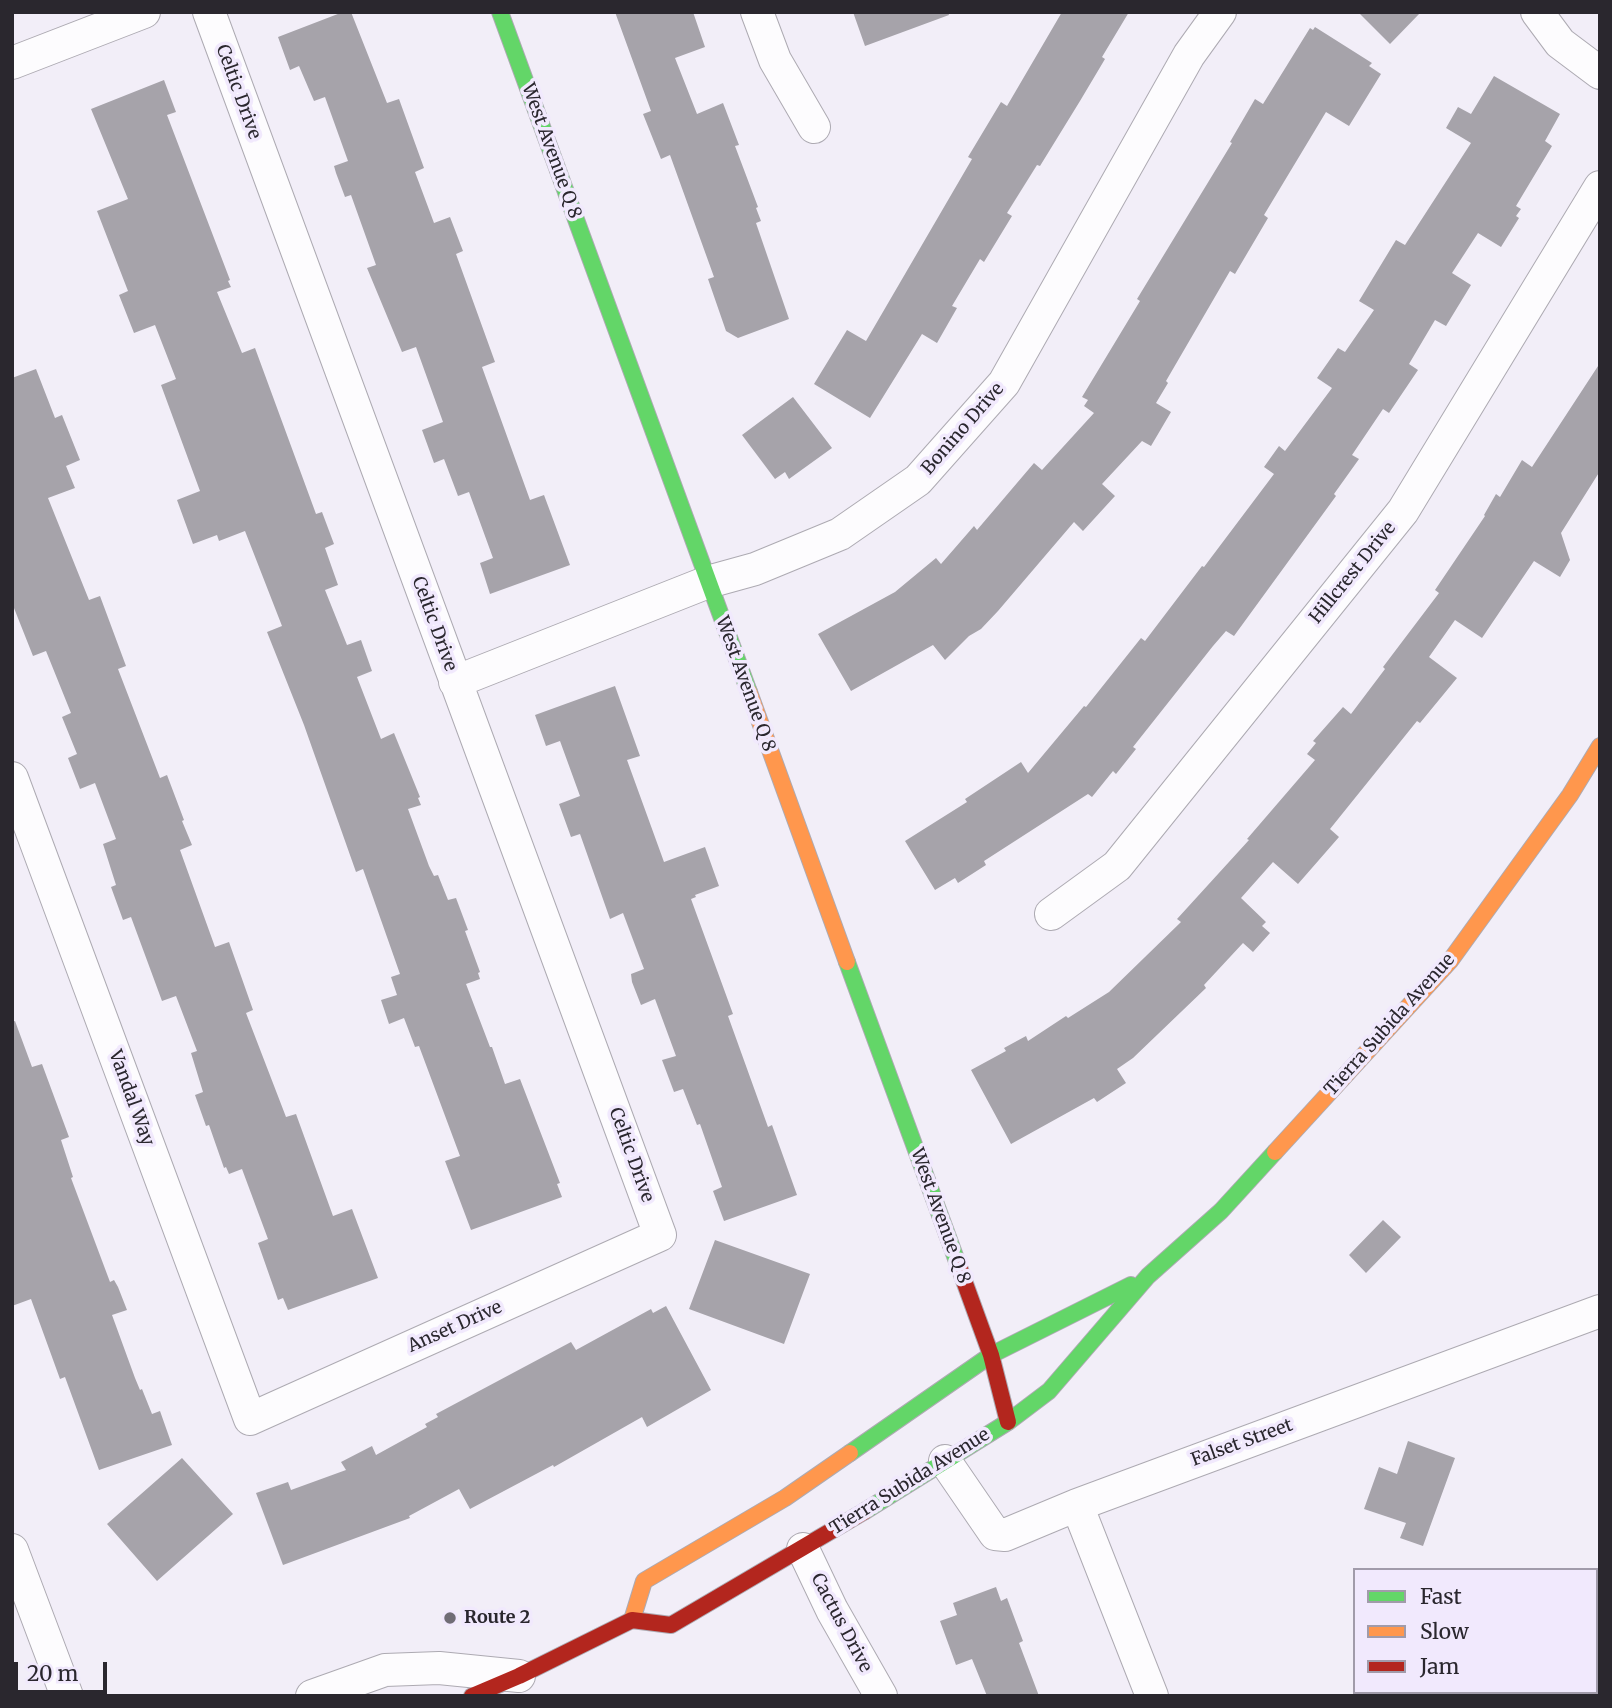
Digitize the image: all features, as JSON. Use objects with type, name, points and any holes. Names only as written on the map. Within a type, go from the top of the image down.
[{"type":"main road","name":"West Avenue Q 8","points":[[500,12],[991,1355],[1008,1422]]},
{"type":"main road","name":"Tierra Subida Avenue","points":[[1148,1276],[991,1355],[785,1498],[644,1581],[632,1620],[671,1625],[803,1549],[1008,1422],[1049,1391],[1148,1276],[1221,1211],[1450,961],[1570,795],[1600,746]]},
{"type":"main road","points":[[472,1696],[519,1676],[632,1620]]},
{"type":"street","points":[[12,63],[144,12]]},
{"type":"street","name":"Celtic Drive","points":[[209,12],[660,1235]]},
{"type":"street","points":[[757,12],[775,60],[814,127]]},
{"type":"street","name":"Bonino Drive","points":[[455,682],[708,582],[755,569],[840,534],[918,481],[1004,383],[1189,55],[1220,12]]},
{"type":"street","points":[[1537,12],[1560,43],[1600,73]]},
{"type":"street","name":"Hillcrest Drive","points":[[1051,914],[1116,866],[1403,511],[1600,187]]},
{"type":"street","name":"Vandal Way","points":[[12,778],[250,1419]]},
{"type":"street","name":"Anset Drive","points":[[250,1419],[660,1235]]},
{"type":"street","name":"Falset Street","points":[[945,1461],[995,1534],[1004,1535],[1077,1505],[1600,1311]]},
{"type":"street","points":[[1077,1505],[1152,1696]]},
{"type":"street","name":"Cactus Drive","points":[[803,1549],[832,1610],[881,1696]]},
{"type":"street","points":[[12,1550],[67,1696]]},
{"type":"street","points":[[312,1696],[385,1670],[439,1668],[519,1676]]},
{"type":"building","points":[[343,12],[351,12],[387,103],[399,99],[424,168],[415,172],[434,223],[450,217],[463,251],[456,254],[495,362],[482,367],[530,500],[544,495],[570,565],[490,594],[480,563],[493,558],[469,492],[458,496],[444,459],[434,463],[422,430],[443,422],[416,347],[402,352],[367,268],[376,265],[351,195],[345,197],[336,173],[334,166],[348,161],[325,97],[314,101],[299,66],[290,70],[278,37]]},
{"type":"building","points":[[615,12],[693,12],[705,47],[675,58],[697,114],[723,103],[739,145],[735,146],[758,207],[756,208],[761,221],[756,223],[789,319],[738,338],[726,331],[708,279],[714,277],[670,155],[661,159],[643,114],[651,111]]},
{"type":"building","points":[[853,12],[948,12],[949,15],[865,46]]},
{"type":"building","points":[[1062,12],[1129,12],[1080,101],[1007,213],[1012,216],[984,262],[980,259],[952,306],[957,308],[937,343],[922,334],[870,418],[814,384],[847,330],[866,341],[972,159],[968,157],[1001,102],[1007,106]]},
{"type":"building","points":[[1358,12],[1421,12],[1390,44]]},
{"type":"building","points":[[1315,27],[1372,63],[1369,66],[1381,74],[1349,126],[1326,112],[1264,215],[1268,218],[1235,274],[1230,271],[1166,381],[1168,383],[1156,403],[1171,412],[1151,446],[1142,441],[1102,484],[1115,496],[1083,531],[1074,522],[998,611],[945,660],[933,645],[851,691],[818,634],[895,592],[936,558],[941,564],[974,526],[977,530],[1034,463],[1042,470],[1094,413],[1084,406],[1088,400],[1082,397],[1140,301],[1137,299],[1232,143],[1230,142],[1255,99],[1263,104],[1310,28],[1313,30]]},
{"type":"building","points":[[1494,76],[1560,114],[1545,141],[1552,146],[1516,206],[1521,209],[1516,216],[1519,218],[1501,247],[1478,233],[1452,273],[1471,285],[1446,326],[1435,320],[1409,364],[1418,370],[1389,413],[1383,409],[1352,455],[1359,459],[1334,494],[1336,496],[1234,636],[1226,631],[1213,646],[1133,747],[1136,749],[1116,774],[1113,771],[1092,797],[1088,794],[984,861],[986,865],[958,883],[955,878],[935,890],[905,841],[967,802],[965,799],[1021,762],[1028,773],[1084,706],[1086,707],[1141,638],[1145,641],[1202,566],[1204,567],[1274,474],[1264,467],[1279,446],[1285,451],[1332,388],[1317,378],[1338,348],[1345,352],[1374,310],[1359,301],[1396,240],[1405,245],[1471,143],[1446,128],[1458,107],[1471,114]]},
{"type":"building","points":[[164,80],[176,112],[167,115],[230,280],[228,281],[231,287],[217,292],[242,353],[255,348],[316,514],[322,512],[334,544],[325,548],[338,585],[325,590],[347,645],[361,640],[372,671],[357,677],[381,739],[394,733],[420,797],[418,798],[421,805],[408,809],[429,866],[434,876],[438,875],[448,900],[456,898],[468,930],[465,931],[480,979],[466,984],[505,1084],[520,1079],[560,1183],[557,1184],[562,1197],[471,1230],[445,1161],[460,1156],[419,1046],[415,1047],[404,1018],[389,1024],[381,1000],[397,995],[391,977],[400,974],[363,869],[356,872],[304,725],[267,632],[282,626],[245,531],[219,541],[217,535],[193,544],[177,500],[200,491],[161,385],[176,379],[155,325],[134,333],[119,295],[128,291],[97,211],[128,199],[91,109]]},
{"type":"building","points":[[1600,363],[1600,471],[1561,533],[1570,560],[1560,577],[1534,561],[1482,638],[1455,620],[1429,657],[1457,678],[1420,723],[1417,721],[1330,829],[1339,837],[1298,884],[1273,862],[1241,898],[1266,922],[1262,926],[1270,933],[1253,952],[1243,943],[1204,985],[1206,988],[1133,1058],[1117,1069],[1126,1083],[1097,1102],[1094,1098],[1011,1144],[971,1070],[1006,1051],[1004,1048],[1026,1036],[1028,1041],[1109,992],[1181,922],[1177,919],[1249,840],[1247,839],[1315,760],[1307,754],[1316,743],[1313,741],[1343,707],[1351,714],[1385,669],[1383,667],[1439,593],[1435,590],[1485,516],[1496,494],[1500,497],[1522,460],[1532,467]]},
{"type":"building","points":[[36,369],[55,418],[62,415],[80,460],[66,466],[75,488],[48,498],[89,600],[100,596],[126,666],[118,669],[160,778],[167,775],[184,820],[182,821],[192,845],[180,850],[215,947],[229,942],[253,1010],[246,1013],[286,1117],[296,1114],[333,1216],[352,1209],[378,1278],[288,1310],[283,1298],[278,1300],[258,1243],[268,1239],[242,1169],[229,1174],[226,1167],[224,1168],[209,1125],[206,1126],[195,1095],[203,1092],[191,1053],[197,1051],[176,996],[162,1001],[131,917],[123,920],[111,887],[116,885],[103,844],[116,839],[95,783],[80,789],[68,758],[77,754],[62,717],[71,713],[46,651],[33,656],[12,603],[12,378]]},
{"type":"building","points":[[793,397],[832,448],[789,479],[785,472],[775,479],[742,435]]},
{"type":"building","points":[[615,686],[640,756],[627,760],[664,862],[705,847],[719,886],[691,899],[733,1014],[728,1016],[768,1127],[772,1125],[797,1195],[724,1221],[713,1191],[722,1187],[700,1124],[697,1125],[683,1089],[674,1092],[662,1060],[676,1056],[655,999],[641,1005],[632,982],[631,974],[644,969],[623,913],[610,919],[580,834],[571,837],[559,804],[580,796],[560,741],[546,746],[535,715]]},
{"type":"building","points":[[15,1021],[32,1067],[42,1064],[69,1137],[61,1140],[73,1177],[71,1178],[110,1282],[114,1280],[127,1310],[112,1315],[135,1378],[152,1414],[160,1411],[172,1445],[99,1470],[65,1377],[60,1379],[31,1299],[12,1306],[12,1022]]},
{"type":"building","points":[[1383,1220],[1401,1237],[1366,1273],[1349,1255]]},
{"type":"building","points":[[715,1240],[810,1274],[784,1344],[689,1309]]},
{"type":"building","points":[[666,1306],[711,1390],[647,1427],[642,1417],[554,1467],[553,1465],[470,1509],[459,1489],[409,1516],[410,1518],[283,1565],[256,1493],[288,1482],[291,1490],[346,1470],[341,1462],[372,1446],[376,1455],[427,1427],[425,1424],[438,1417],[436,1414],[571,1342],[576,1350],[651,1309],[653,1313]]},
{"type":"building","points":[[1408,1441],[1455,1458],[1423,1546],[1400,1538],[1406,1523],[1364,1509],[1379,1467],[1397,1474]]},
{"type":"building","points":[[182,1458],[233,1514],[157,1581],[107,1524]]},
{"type":"building","points":[[996,1587],[1001,1601],[1007,1598],[1023,1641],[1019,1643],[1039,1696],[987,1696],[972,1659],[956,1665],[940,1621],[957,1615],[953,1603]]},
{"type":"traffic: fast","points":[[500,12],[749,692]]},
{"type":"traffic: fast","points":[[847,962],[959,1267]]},
{"type":"traffic: fast","points":[[865,1511],[1008,1422],[1049,1391],[1148,1276],[1221,1211],[1275,1152]]},
{"type":"traffic: fast","points":[[850,1453],[991,1355],[1131,1285]]},
{"type":"traffic: slow","points":[[749,692],[847,962]]},
{"type":"traffic: slow","points":[[1275,1152],[1450,961],[1570,795],[1600,746]]},
{"type":"traffic: slow","points":[[632,1620],[644,1581],[785,1498],[850,1453]]},
{"type":"traffic: jam","points":[[959,1267],[991,1355],[1008,1422]]},
{"type":"traffic: jam","points":[[472,1696],[519,1676],[632,1620],[671,1625],[865,1511]]},
{"type":"place","name":"Route 2","points":[[450,1618]]}]
